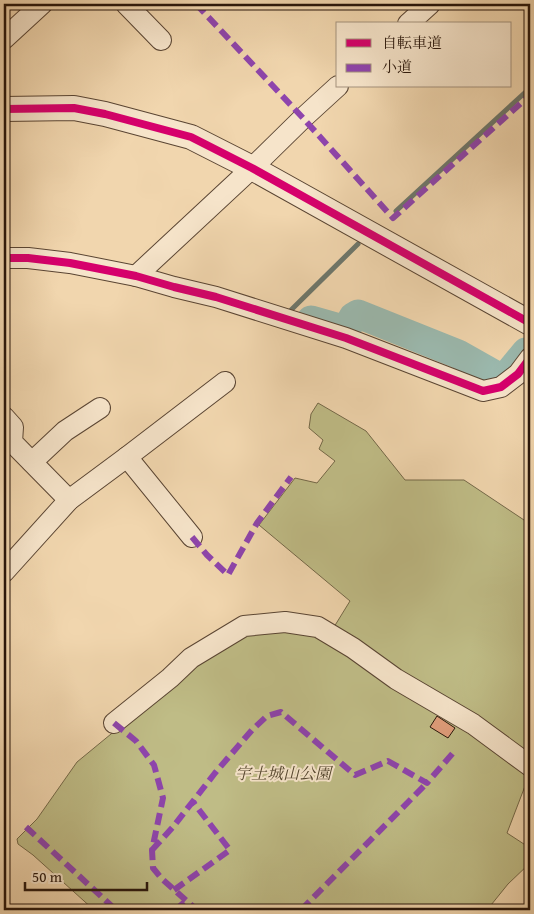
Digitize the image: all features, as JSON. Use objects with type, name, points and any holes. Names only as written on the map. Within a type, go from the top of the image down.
[{"type":"street","points":[[4,39],[42,4]]},
{"type":"street","points":[[126,4],[160,40]]},
{"type":"street","points":[[410,22],[430,4]]},
{"type":"street","points":[[136,276],[336,88]]},
{"type":"street","points":[[4,108],[74,108],[105,114],[190,137],[252,168],[530,323]]},
{"type":"street","points":[[4,258],[28,258],[70,263],[136,276],[174,288],[216,297],[346,338],[483,391],[501,387],[518,374],[530,358]]},
{"type":"street","points":[[4,572],[69,500],[225,382]]},
{"type":"street","points":[[32,462],[65,431],[100,408]]},
{"type":"street","points":[[4,417],[13,427],[8,446],[32,462],[69,500]]},
{"type":"street","points":[[128,457],[192,538]]},
{"type":"street","points":[[114,723],[170,678],[190,658],[244,626],[285,622],[318,627],[353,648],[396,679],[472,724],[530,766]]},
{"type":"green space","points":[[318,403],[366,431],[405,480],[464,480],[524,520],[530,510],[530,757],[334,627],[350,601],[259,525],[295,478],[317,483],[335,461],[319,449],[323,440],[309,428],[311,414]]},
{"type":"green space","name":"宇土城山公園","points":[[287,629],[327,638],[530,773],[507,833],[530,848],[530,863],[508,884],[487,910],[94,910],[33,855],[18,844],[17,839],[37,819],[77,762],[190,669],[247,631]]},
{"type":"building","points":[[437,716],[455,728],[448,738],[430,727]]},
{"type":"waterway","points":[[396,211],[530,88]]},
{"type":"waterway","points":[[288,313],[358,244]]},
{"type":"waterway","points":[[311,320],[346,330],[353,317],[358,314],[458,354],[497,376],[507,375],[526,352]]},
{"type":"marked path","points":[[196,4],[303,118],[393,218],[530,95]]},
{"type":"marked path","points":[[192,537],[228,575],[257,523],[291,477]]},
{"type":"marked path","points":[[152,850],[173,827],[215,773],[252,730],[267,716],[281,712],[355,775],[388,761],[427,783],[453,753]]},
{"type":"marked path","points":[[114,723],[136,741],[154,765],[163,798],[152,850],[153,868],[162,879],[197,910]]},
{"type":"marked path","points":[[301,910],[427,783]]},
{"type":"marked path","points":[[174,890],[230,850],[193,802]]},
{"type":"marked path","points":[[26,827],[116,910]]},
{"type":"marked path","points":[[175,910],[186,901]]},
{"type":"cycle path","points":[[4,109],[74,108],[105,114],[191,137],[252,168],[530,323]]},
{"type":"cycle path","points":[[4,258],[28,258],[70,263],[136,276],[216,297],[346,338],[483,391],[501,387],[518,374],[530,358]]}]
